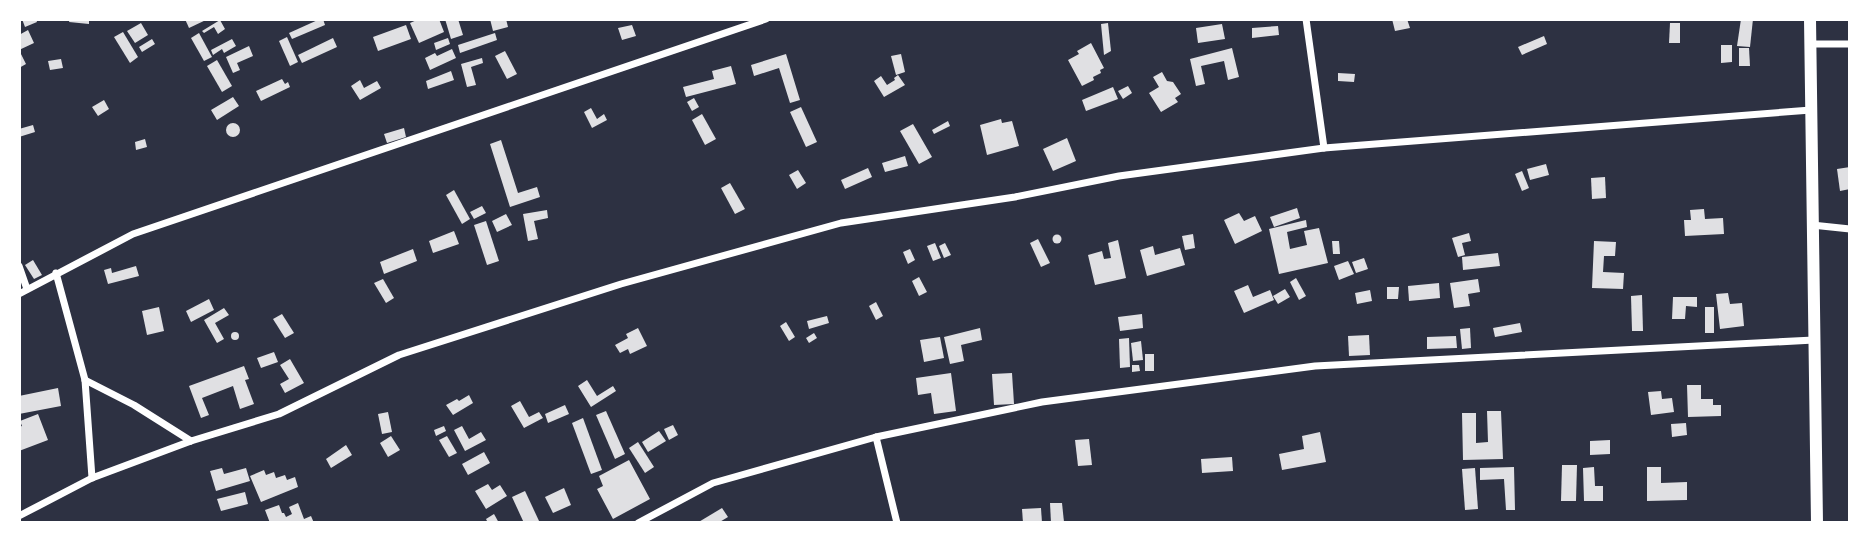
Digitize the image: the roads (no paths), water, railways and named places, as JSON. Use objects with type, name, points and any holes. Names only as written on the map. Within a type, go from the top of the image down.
[{"type":"street","points":[[19,293],[133,234],[766,19]]},
{"type":"street","points":[[1306,19],[1324,148]]},
{"type":"street","points":[[1810,19],[1816,523]]},
{"type":"street","points":[[1810,44],[1850,44]]},
{"type":"street","points":[[19,516],[92,478],[191,440],[279,414],[399,355],[621,284],[841,223],[1015,197],[1119,176],[1324,148],[1811,110]]},
{"type":"street","points":[[1812,225],[1850,229]]},
{"type":"street","points":[[19,266],[27,289]]},
{"type":"street","points":[[56,273],[85,380],[92,478]]},
{"type":"street","points":[[638,523],[713,483],[876,437],[1042,402],[1315,366],[1814,340]]},
{"type":"street","points":[[85,380],[134,405],[191,440]]},
{"type":"street","points":[[876,437],[897,523]]}]
